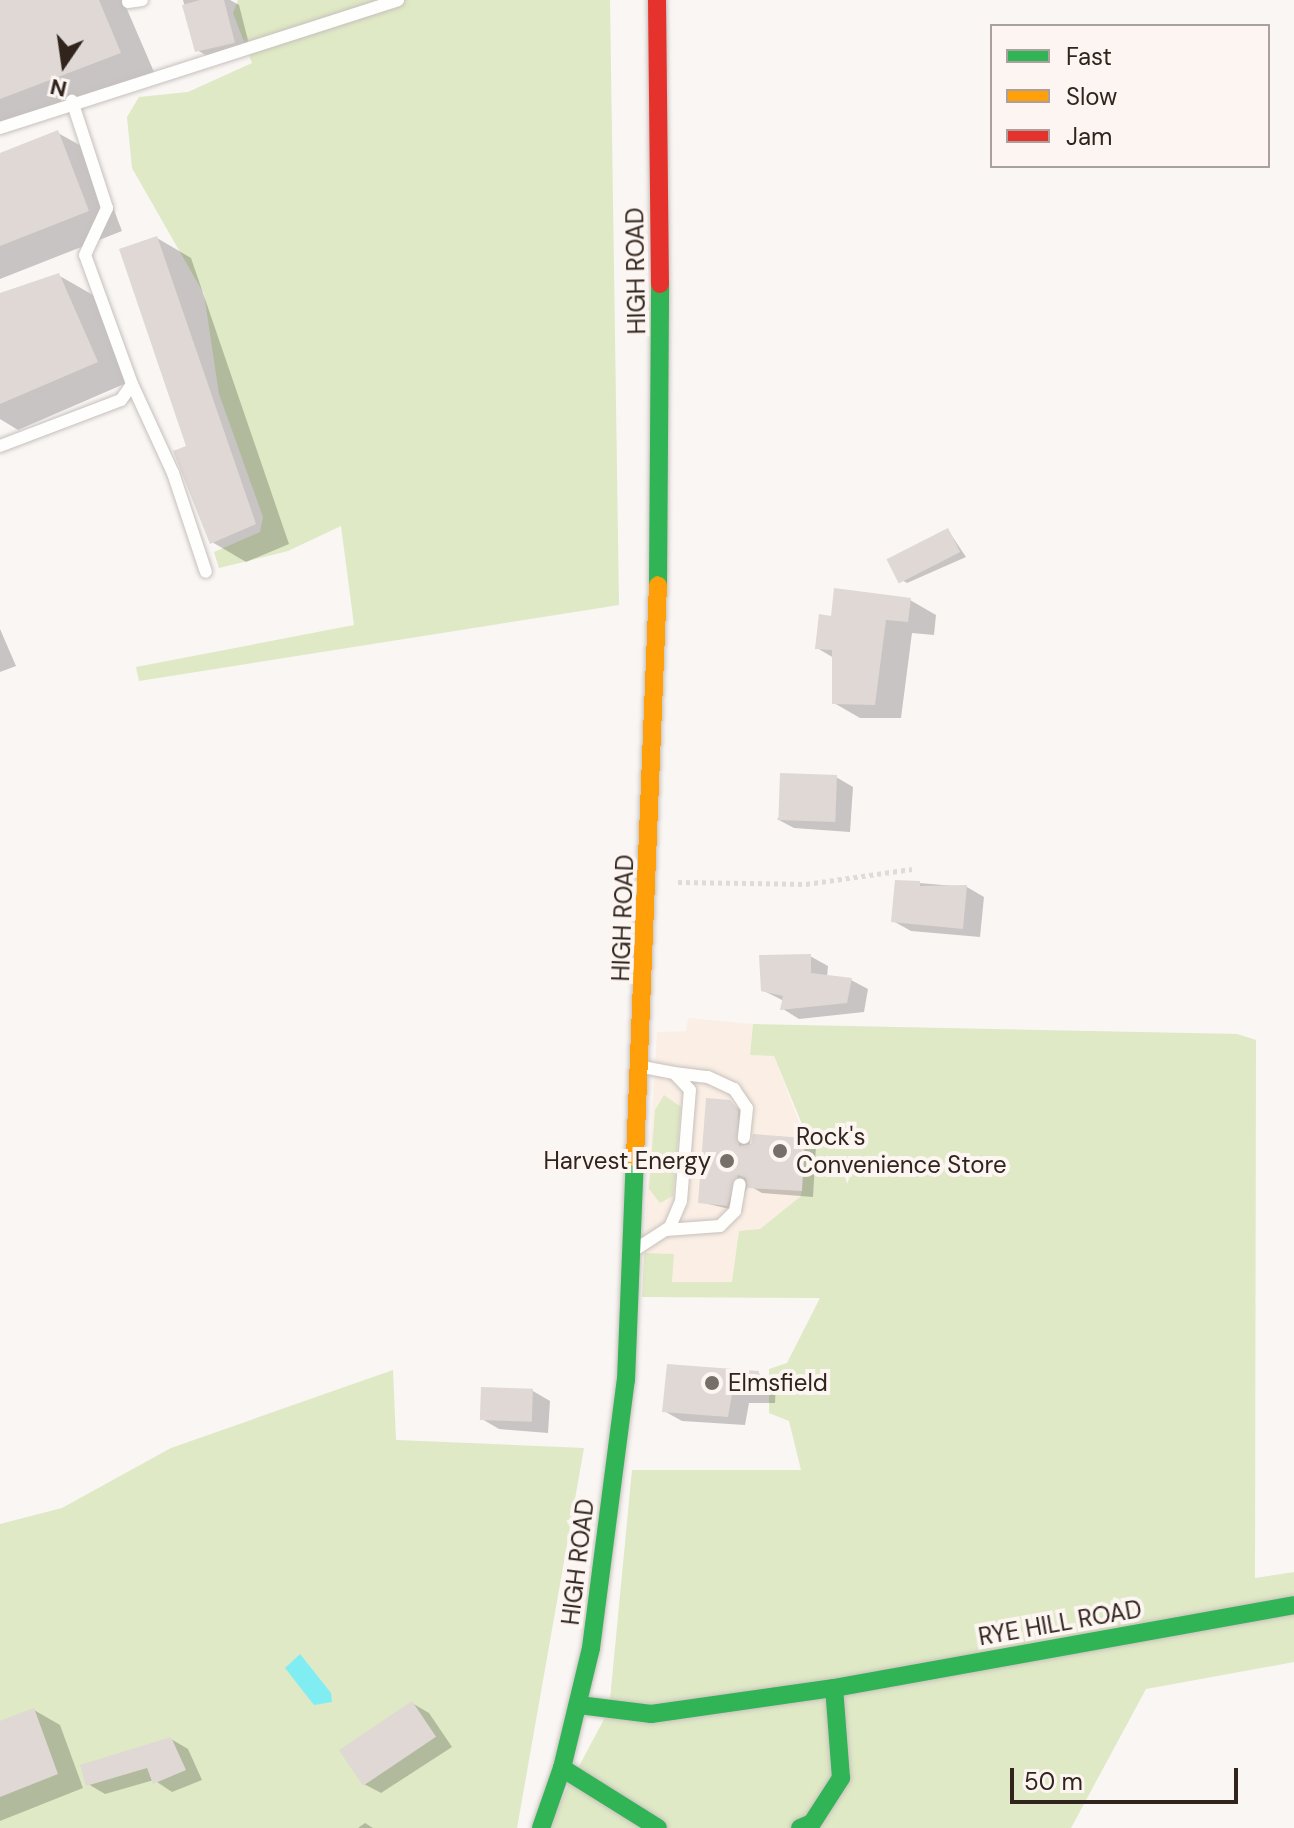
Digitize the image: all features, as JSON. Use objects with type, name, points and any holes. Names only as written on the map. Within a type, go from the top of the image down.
[{"type":"main road","name":"HIGH ROAD","points":[[541,1828],[579,1705],[626,1380],[648,880],[661,372],[657,0]]},
{"type":"main road","name":"RYE HILL ROAD","points":[[579,1705],[651,1714],[834,1688],[1294,1605]]},
{"type":"main road","points":[[800,1828],[812,1823],[841,1778],[834,1688]]},
{"type":"main road","points":[[562,1768],[658,1828]]},
{"type":"lane","points":[[128,2],[142,0]]},
{"type":"lane","points":[[0,128],[72,101],[398,0]]},
{"type":"lane","points":[[72,101],[107,208],[85,255],[132,384],[178,485],[206,572]]},
{"type":"lane","points":[[0,446],[121,400],[132,384]]},
{"type":"lane","points":[[641,1067],[708,1077],[734,1089],[747,1108],[744,1138]]},
{"type":"lane","points":[[666,1230],[681,1201],[690,1090],[674,1073]]},
{"type":"lane","points":[[632,1252],[666,1230],[720,1226],[735,1211],[740,1184]]},
{"type":"path","points":[[648,880],[806,884],[912,869]]},
{"type":"shaded area","points":[[688,1018],[753,1024],[750,1054],[774,1056],[805,1138],[801,1197],[760,1229],[733,1282],[672,1282],[644,1253],[657,1032],[686,1031]]},
{"type":"green space","points":[[238,0],[610,0],[619,605],[139,681],[136,667],[354,625],[341,526],[288,551],[219,568],[214,552],[260,532],[263,517],[219,394],[204,294],[132,168],[127,117],[139,97],[188,92],[252,63],[233,13]]},
{"type":"green space","points":[[753,1024],[1237,1034],[1256,1040],[1255,1578],[1294,1572],[1294,1662],[1146,1689],[1071,1828],[546,1828],[609,1710],[632,1470],[801,1470],[789,1421],[769,1413],[769,1369],[787,1363],[820,1298],[642,1297],[644,1253],[674,1254],[672,1282],[732,1282],[739,1231],[760,1229],[801,1196],[802,1124],[774,1056],[750,1055]]},
{"type":"green space","points":[[664,1095],[681,1107],[673,1196],[660,1203],[649,1189],[655,1110]]},
{"type":"green space","points":[[393,1370],[396,1440],[584,1448],[517,1828],[0,1828],[0,1524],[62,1508],[171,1448]]},
{"type":"water","points":[[300,1654],[331,1693],[332,1702],[314,1705],[285,1668]]},
{"type":"building","points":[[0,0],[99,0],[121,53],[0,99]]},
{"type":"building","points":[[200,0],[224,0],[235,43],[195,52],[182,5]]},
{"type":"building","points":[[58,130],[89,211],[0,246],[0,153]]},
{"type":"building","points":[[157,236],[256,524],[210,544],[173,451],[186,446],[119,249]]},
{"type":"building","points":[[59,273],[98,362],[0,404],[0,293]]},
{"type":"building","points":[[948,528],[960,552],[899,583],[887,559]]},
{"type":"building","points":[[834,588],[911,598],[908,622],[886,620],[875,705],[832,704],[832,650],[815,649],[819,614],[831,616]]},
{"type":"building","points":[[780,773],[837,775],[835,822],[778,820]]},
{"type":"building","points":[[895,880],[920,881],[920,886],[967,885],[963,929],[891,922]]},
{"type":"building","points":[[811,954],[811,973],[852,978],[847,1003],[780,1010],[783,996],[761,991],[759,955]]},
{"type":"building","name":"Harvest Energy","points":[[706,1098],[730,1100],[738,1110],[739,1146],[751,1144],[753,1134],[805,1138],[802,1191],[748,1188],[746,1178],[738,1175],[727,1206],[698,1203]]},
{"type":"building","name":"Elmsfield","points":[[667,1364],[759,1371],[758,1395],[732,1394],[728,1417],[662,1412]]},
{"type":"building","points":[[481,1387],[533,1389],[532,1422],[480,1420]]},
{"type":"building","points":[[412,1701],[436,1737],[363,1786],[339,1750]]},
{"type":"building","points":[[34,1708],[58,1774],[0,1797],[0,1721]]},
{"type":"building","points":[[171,1737],[186,1770],[153,1784],[147,1768],[86,1786],[80,1765]]},
{"type":"traffic: fast","points":[[658,585],[660,284]]},
{"type":"traffic: fast","points":[[541,1828],[562,1768],[591,1648],[626,1380],[635,1157]]},
{"type":"traffic: fast","points":[[579,1705],[651,1714],[834,1688],[1294,1605]]},
{"type":"traffic: fast","points":[[800,1828],[812,1823],[841,1778],[834,1688]]},
{"type":"traffic: fast","points":[[562,1768],[658,1828]]},
{"type":"traffic: slow","points":[[635,1157],[658,585]]},
{"type":"traffic: jam","points":[[657,0],[660,284]]},
{"type":"place","name":"Rock's Convenience Store","points":[[780,1151]]},
{"type":"place","name":"Harvest Energy","points":[[727,1161]]},
{"type":"place","name":"Elmsfield","points":[[712,1383]]}]
